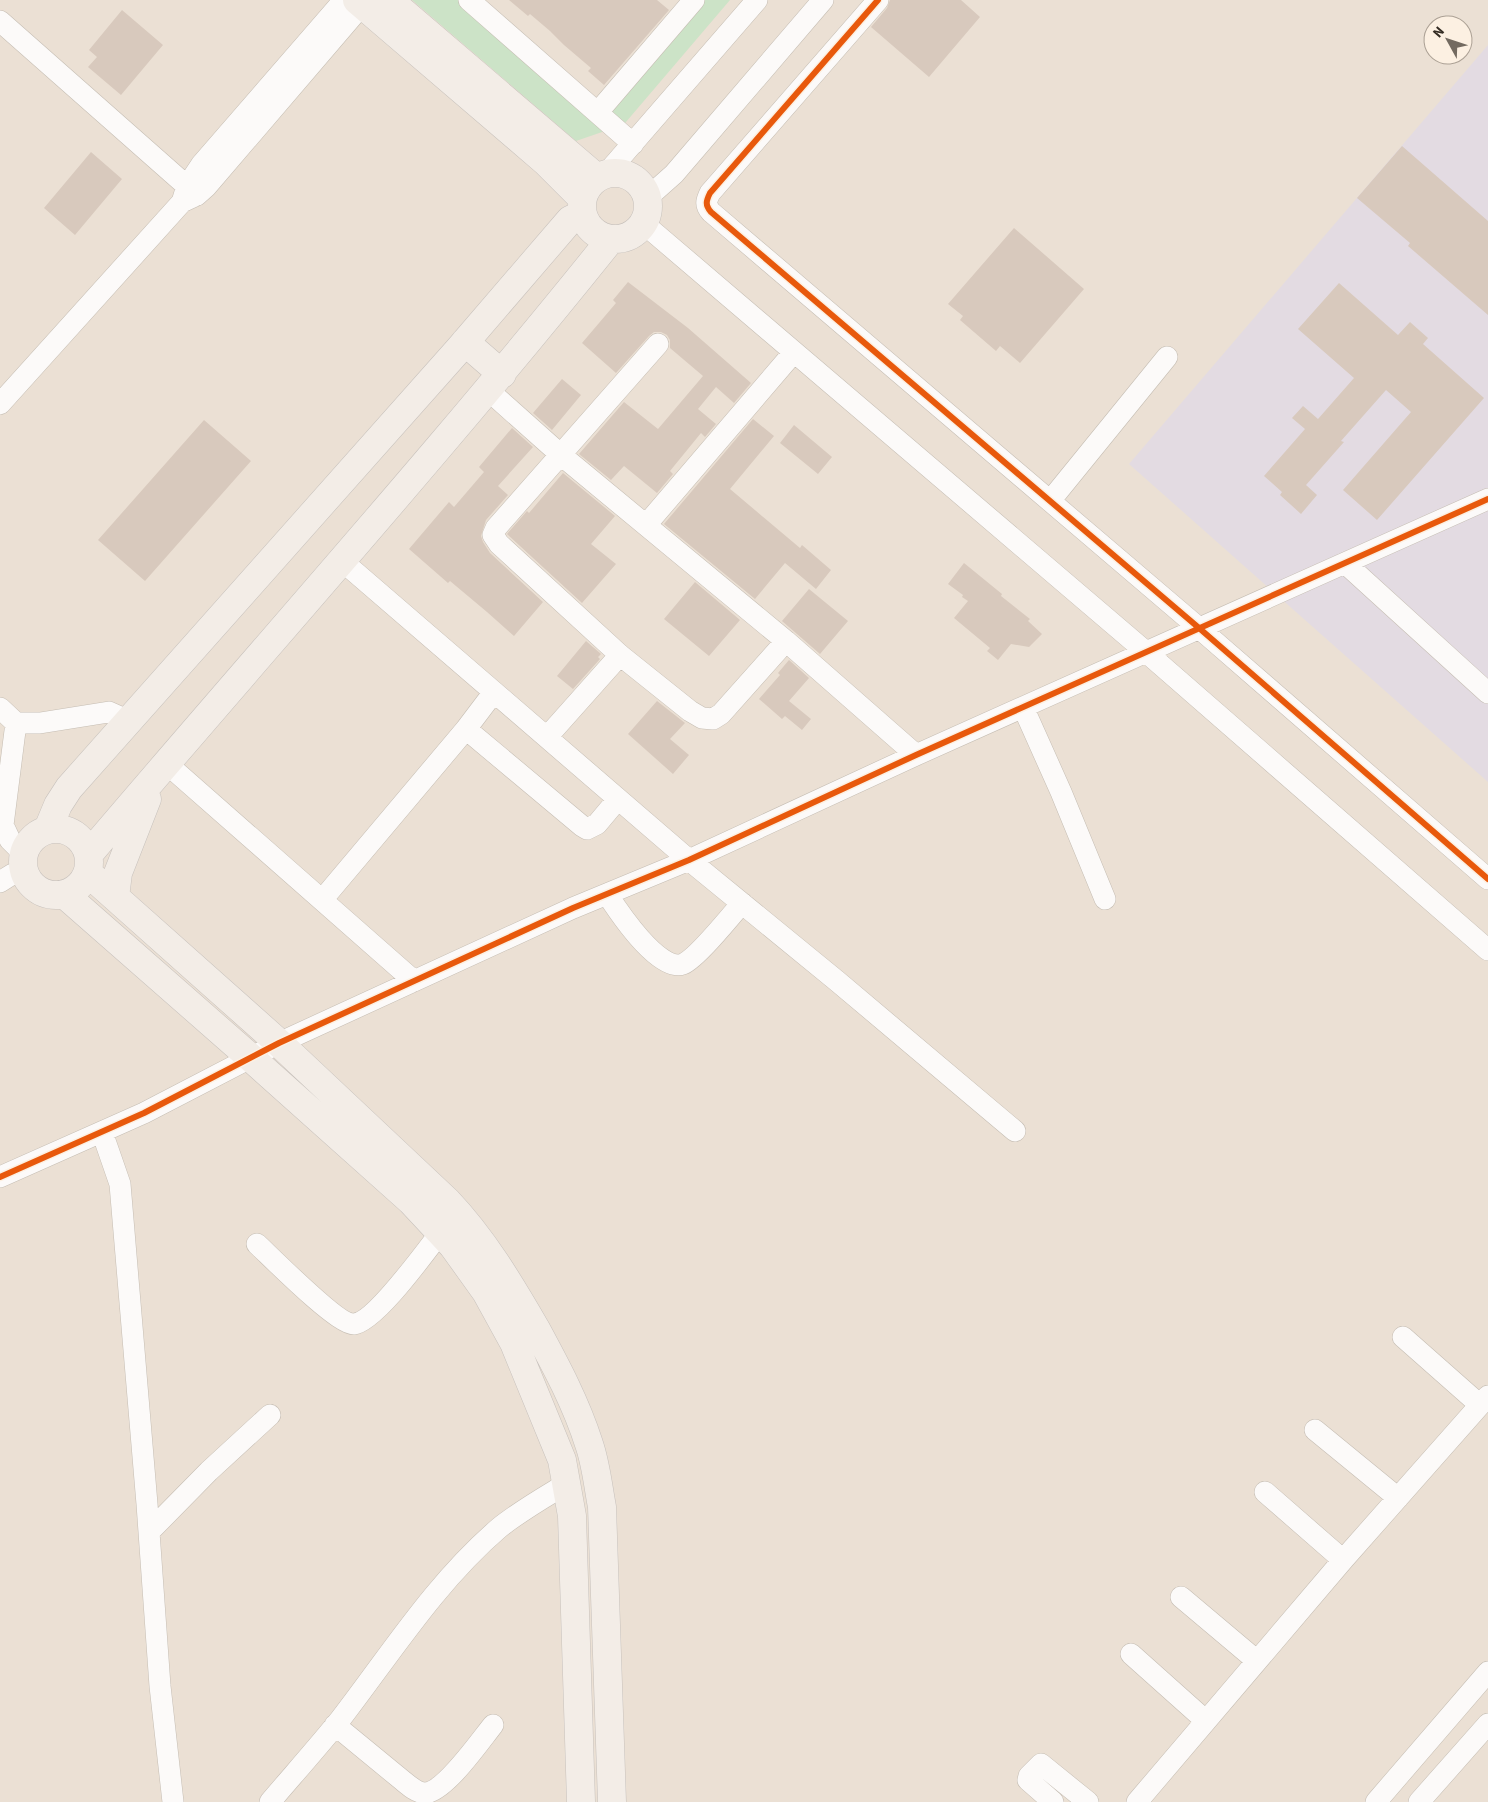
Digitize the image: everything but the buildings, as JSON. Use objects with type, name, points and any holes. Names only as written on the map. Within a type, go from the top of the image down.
[{"type":"main road","points":[[388,0],[592,191]]},
{"type":"main road","points":[[354,2],[546,162],[592,191]]},
{"type":"main road","points":[[48,829],[58,805],[69,788],[465,342],[570,220],[592,191],[619,172],[632,177],[643,187],[645,211],[635,233],[623,238],[611,239],[597,234],[588,226],[592,191]]},
{"type":"main road","points":[[611,239],[495,382],[162,769],[88,864],[82,883],[74,890],[64,894],[53,895],[43,893],[16,869],[32,838],[48,829],[59,828],[78,836],[85,844],[88,864],[115,897],[280,1043],[467,1222],[517,1297],[572,1396],[589,1444],[596,1472],[602,1507],[613,1796]]},
{"type":"main road","points":[[465,342],[495,382]]},
{"type":"main road","points":[[115,897],[118,873],[130,838],[162,769]]},
{"type":"main road","points":[[64,894],[411,1201],[453,1246],[486,1292],[514,1343],[562,1460],[572,1516],[580,1800]]},
{"type":"street","points":[[469,0],[633,144]]},
{"type":"street","points":[[592,191],[757,0]]},
{"type":"street","points":[[823,0],[674,174],[645,211],[794,352],[1146,652],[1488,950]]},
{"type":"street","points":[[878,0],[710,194],[706,201],[706,206],[718,219],[1199,628],[1488,879]]},
{"type":"street","points":[[598,112],[691,1]]},
{"type":"street","points":[[0,404],[189,194],[206,187],[354,2]]},
{"type":"street","points":[[0,21],[189,194]]},
{"type":"street","points":[[658,344],[496,528],[494,536],[499,544],[620,655],[690,711],[702,718],[713,720],[721,714],[786,641]]},
{"type":"street","points":[[646,525],[794,352]]},
{"type":"street","points":[[1050,501],[1167,357]]},
{"type":"street","points":[[495,382],[561,455],[786,641],[916,755]]},
{"type":"street","points":[[0,1177],[144,1113],[280,1043],[607,894],[689,860],[916,755],[1488,499]]},
{"type":"street","points":[[341,560],[689,860],[837,981],[1015,1131]]},
{"type":"street","points":[[1345,563],[1488,693]]},
{"type":"street","points":[[546,737],[620,655]]},
{"type":"street","points":[[322,900],[494,692]]},
{"type":"street","points":[[1023,707],[1106,899]]},
{"type":"street","points":[[0,708],[16,723],[40,723],[109,712],[130,721]]},
{"type":"street","points":[[16,723],[3,824],[10,840],[16,869]]},
{"type":"street","points":[[466,728],[582,826],[588,829],[597,824],[618,799]]},
{"type":"street","points":[[162,769],[322,900],[414,982]]},
{"type":"street","points":[[607,894],[638,938],[674,964],[683,964],[695,955],[742,903]]},
{"type":"street","points":[[102,1132],[120,1184],[160,1686],[172,1802]]},
{"type":"street","points":[[257,1244],[322,1305],[345,1321],[354,1324],[367,1318],[387,1299],[440,1233]]},
{"type":"street","points":[[1137,1802],[1343,1560],[1484,1400],[1403,1337]]},
{"type":"street","points":[[149,1532],[209,1471],[270,1415]]},
{"type":"street","points":[[1315,1430],[1398,1498]]},
{"type":"street","points":[[270,1802],[335,1725],[454,1571],[501,1527],[534,1503],[566,1484]]},
{"type":"street","points":[[1265,1492],[1343,1560]]},
{"type":"street","points":[[1181,1597],[1258,1661]]},
{"type":"street","points":[[1131,1654],[1206,1721]]},
{"type":"street","points":[[1376,1802],[1488,1672]]},
{"type":"street","points":[[1419,1802],[1488,1724]]},
{"type":"street","points":[[335,1725],[402,1780],[424,1793],[432,1792],[446,1783],[493,1725]]},
{"type":"street","points":[[1053,1802],[1028,1780],[1029,1776],[1041,1764],[1088,1802]]},
{"type":"shaded area","points":[[1488,45],[1488,782],[1129,464],[1471,65],[1473,65]]},
{"type":"green space","points":[[412,0],[463,0],[602,117],[703,0],[730,0],[620,129],[605,131],[576,141]]},
{"type":"cycle path","points":[[878,0],[710,193],[707,203],[709,210],[1199,628],[1488,879]]},
{"type":"cycle path","points":[[0,1177],[144,1113],[279,1043],[573,908],[689,860],[916,755],[1488,499]]}]
